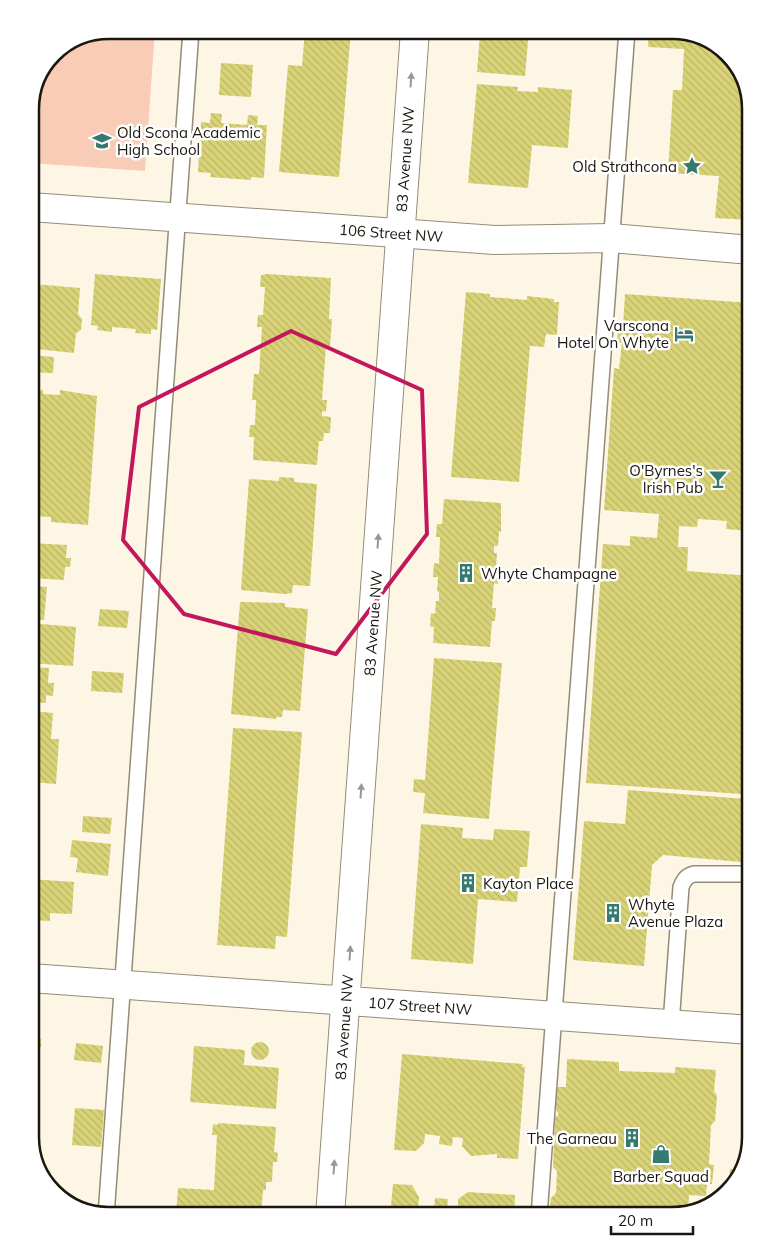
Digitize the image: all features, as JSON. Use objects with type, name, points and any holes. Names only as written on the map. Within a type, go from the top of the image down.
[{"type":"street","name":"83 Avenue NW","points":[[331,1207],[414,39]]},
{"type":"street","name":"106 Street NW","points":[[39,208],[495,240],[611,238],[742,249]]},
{"type":"street","name":"107 Street NW","points":[[39,979],[742,1029]]},
{"type":"lane","points":[[107,1207],[190,39]]},
{"type":"lane","points":[[540,1207],[552,1016],[626,39]]},
{"type":"lane","points":[[671,1024],[683,881],[688,876],[694,874],[742,874]]},
{"type":"highlighted area","points":[[291,331],[422,390],[427,534],[336,654],[184,614],[123,540],[139,407]]},
{"type":"shaded area","name":"Old Scona Academic High School","points":[[154,39],[145,171],[39,164],[39,104],[41,91],[53,66],[74,48],[95,40]]},
{"type":"building","points":[[304,39],[350,39],[339,177],[279,172],[288,65],[302,66]]},
{"type":"building","points":[[480,39],[528,39],[525,76],[477,72]]},
{"type":"building","points":[[648,39],[677,39],[695,42],[718,56],[735,78],[739,86],[742,109],[742,220],[715,218],[719,176],[668,173],[673,90],[682,90],[684,49],[648,47]]},
{"type":"building","points":[[221,63],[253,65],[251,97],[219,95]]},
{"type":"building","points":[[477,84],[518,87],[517,91],[538,92],[538,87],[572,90],[568,148],[532,145],[528,188],[468,183]]},
{"type":"building","points":[[211,113],[222,114],[221,123],[247,125],[248,115],[258,116],[257,125],[267,125],[264,178],[251,177],[251,180],[210,177],[211,173],[198,172],[201,122],[210,123]]},
{"type":"building","points":[[95,274],[161,279],[157,330],[151,329],[151,334],[135,333],[136,329],[112,327],[112,332],[97,330],[98,326],[91,325]]},
{"type":"building","points":[[261,275],[331,278],[329,319],[332,319],[330,346],[326,346],[322,400],[327,400],[326,412],[322,411],[322,416],[331,417],[330,433],[324,433],[323,441],[319,441],[317,465],[253,460],[254,437],[249,437],[250,425],[255,425],[256,400],[252,400],[254,374],[259,374],[262,327],[257,327],[258,315],[263,315],[265,287],[260,287]]},
{"type":"building","points":[[39,284],[80,288],[78,314],[82,319],[81,330],[76,333],[74,353],[39,349]]},
{"type":"building","points":[[466,292],[490,294],[490,297],[527,300],[527,296],[554,299],[554,302],[559,302],[557,335],[546,334],[544,347],[530,346],[519,482],[451,477]]},
{"type":"building","points":[[625,294],[742,302],[742,530],[726,529],[727,521],[698,519],[697,527],[679,526],[678,547],[688,547],[687,571],[742,575],[741,794],[586,783],[603,544],[630,546],[630,536],[657,538],[659,514],[604,510],[614,368],[619,369],[622,343],[617,342],[618,327],[623,327]]},
{"type":"building","points":[[39,356],[54,357],[53,373],[39,372]]},
{"type":"building","points":[[39,390],[43,390],[43,394],[60,395],[60,390],[97,396],[88,525],[51,522],[51,517],[39,516]]},
{"type":"building","points":[[279,477],[294,478],[294,482],[317,484],[310,586],[293,585],[292,593],[285,594],[241,590],[249,479],[279,481]]},
{"type":"building","name":"Whyte Champagne","points":[[444,499],[501,503],[501,532],[499,531],[498,546],[494,546],[494,553],[497,553],[496,568],[499,568],[498,584],[494,583],[492,608],[496,608],[495,621],[492,621],[490,647],[433,643],[434,627],[430,626],[431,613],[435,614],[436,601],[439,601],[439,592],[437,591],[438,577],[433,577],[434,563],[439,564],[440,537],[436,537],[437,524],[442,524]]},
{"type":"building","points":[[39,543],[67,545],[66,558],[71,558],[70,567],[65,567],[64,580],[39,579]]},
{"type":"building","points":[[39,586],[47,587],[44,620],[39,620]]},
{"type":"building","points":[[240,602],[285,603],[285,607],[308,609],[300,711],[283,710],[282,717],[276,717],[276,719],[231,714]]},
{"type":"building","points":[[100,609],[129,611],[127,628],[98,626]]},
{"type":"building","points":[[39,624],[76,627],[73,666],[39,664]]},
{"type":"building","points":[[434,658],[502,663],[489,819],[423,813],[425,793],[413,792],[414,779],[425,780]]},
{"type":"building","points":[[39,667],[49,668],[48,683],[54,683],[53,696],[46,695],[46,703],[39,703]]},
{"type":"building","points":[[92,671],[124,673],[122,693],[91,691]]},
{"type":"building","points":[[39,712],[53,713],[51,739],[59,739],[56,784],[39,783]]},
{"type":"building","points":[[233,728],[302,732],[287,937],[276,936],[275,949],[217,945]]},
{"type":"building","name":"Whyte Avenue Plaza","points":[[628,790],[742,799],[741,862],[663,855],[652,865],[644,966],[573,960],[584,821],[625,824]]},
{"type":"building","points":[[83,816],[112,818],[110,834],[82,832]]},
{"type":"building","name":"Kayton Place","points":[[421,824],[463,828],[462,838],[493,840],[494,829],[530,831],[527,867],[520,867],[517,902],[478,899],[473,964],[411,959]]},
{"type":"building","points":[[72,840],[111,844],[108,876],[76,872],[78,858],[70,857]]},
{"type":"building","points":[[39,880],[74,882],[72,914],[50,913],[50,921],[39,920]]},
{"type":"building","points":[[39,1039],[41,1039],[41,1047],[39,1047]]},
{"type":"building","points":[[260,1042],[266,1045],[269,1051],[266,1057],[260,1060],[254,1057],[251,1051],[254,1045]]},
{"type":"building","points":[[76,1043],[103,1046],[101,1063],[74,1060]]},
{"type":"building","points":[[194,1046],[245,1050],[244,1065],[279,1068],[276,1109],[190,1102]]},
{"type":"building","points":[[402,1054],[523,1064],[522,1067],[525,1067],[518,1159],[497,1158],[497,1154],[471,1156],[462,1146],[463,1138],[453,1137],[452,1146],[439,1144],[440,1136],[425,1134],[424,1143],[416,1151],[394,1150]]},
{"type":"building","name":"The Garneau","points":[[567,1059],[619,1062],[619,1071],[675,1073],[675,1067],[716,1070],[714,1091],[717,1096],[715,1121],[711,1125],[709,1164],[714,1165],[712,1184],[707,1184],[706,1196],[689,1195],[688,1205],[672,1207],[550,1207],[551,1198],[556,1193],[557,1171],[553,1167],[555,1118],[559,1114],[556,1110],[556,1087],[566,1087]]},
{"type":"building","points":[[75,1108],[104,1110],[101,1147],[72,1145]]},
{"type":"building","points":[[218,1123],[276,1127],[274,1152],[278,1153],[277,1162],[273,1162],[272,1182],[266,1182],[266,1190],[263,1190],[262,1207],[177,1207],[178,1188],[214,1190],[217,1135],[212,1135],[213,1124],[218,1125]]},
{"type":"building","points":[[730,1169],[734,1169],[730,1176]]},
{"type":"building","points":[[393,1184],[412,1185],[419,1197],[418,1207],[391,1207]]},
{"type":"building","points":[[468,1192],[515,1195],[514,1207],[458,1207],[458,1199]]},
{"type":"building","points":[[435,1198],[448,1199],[447,1207],[434,1207]]},
{"type":"place","name":"Old Scona Academic High School","points":[[102,141]]},
{"type":"place","name":"Old Strathcona","points":[[692,166]]},
{"type":"place","name":"Varscona Hotel On Whyte","points":[[684,334]]},
{"type":"place","name":"O'Byrnes's Irish Pub","points":[[718,479]]},
{"type":"place","name":"Whyte Champagne","points":[[466,573]]},
{"type":"place","name":"Kayton Place","points":[[468,883]]},
{"type":"place","name":"Whyte Avenue Plaza","points":[[613,913]]},
{"type":"place","name":"The Garneau","points":[[632,1138]]},
{"type":"place","name":"Barber Squad","points":[[661,1154]]}]
